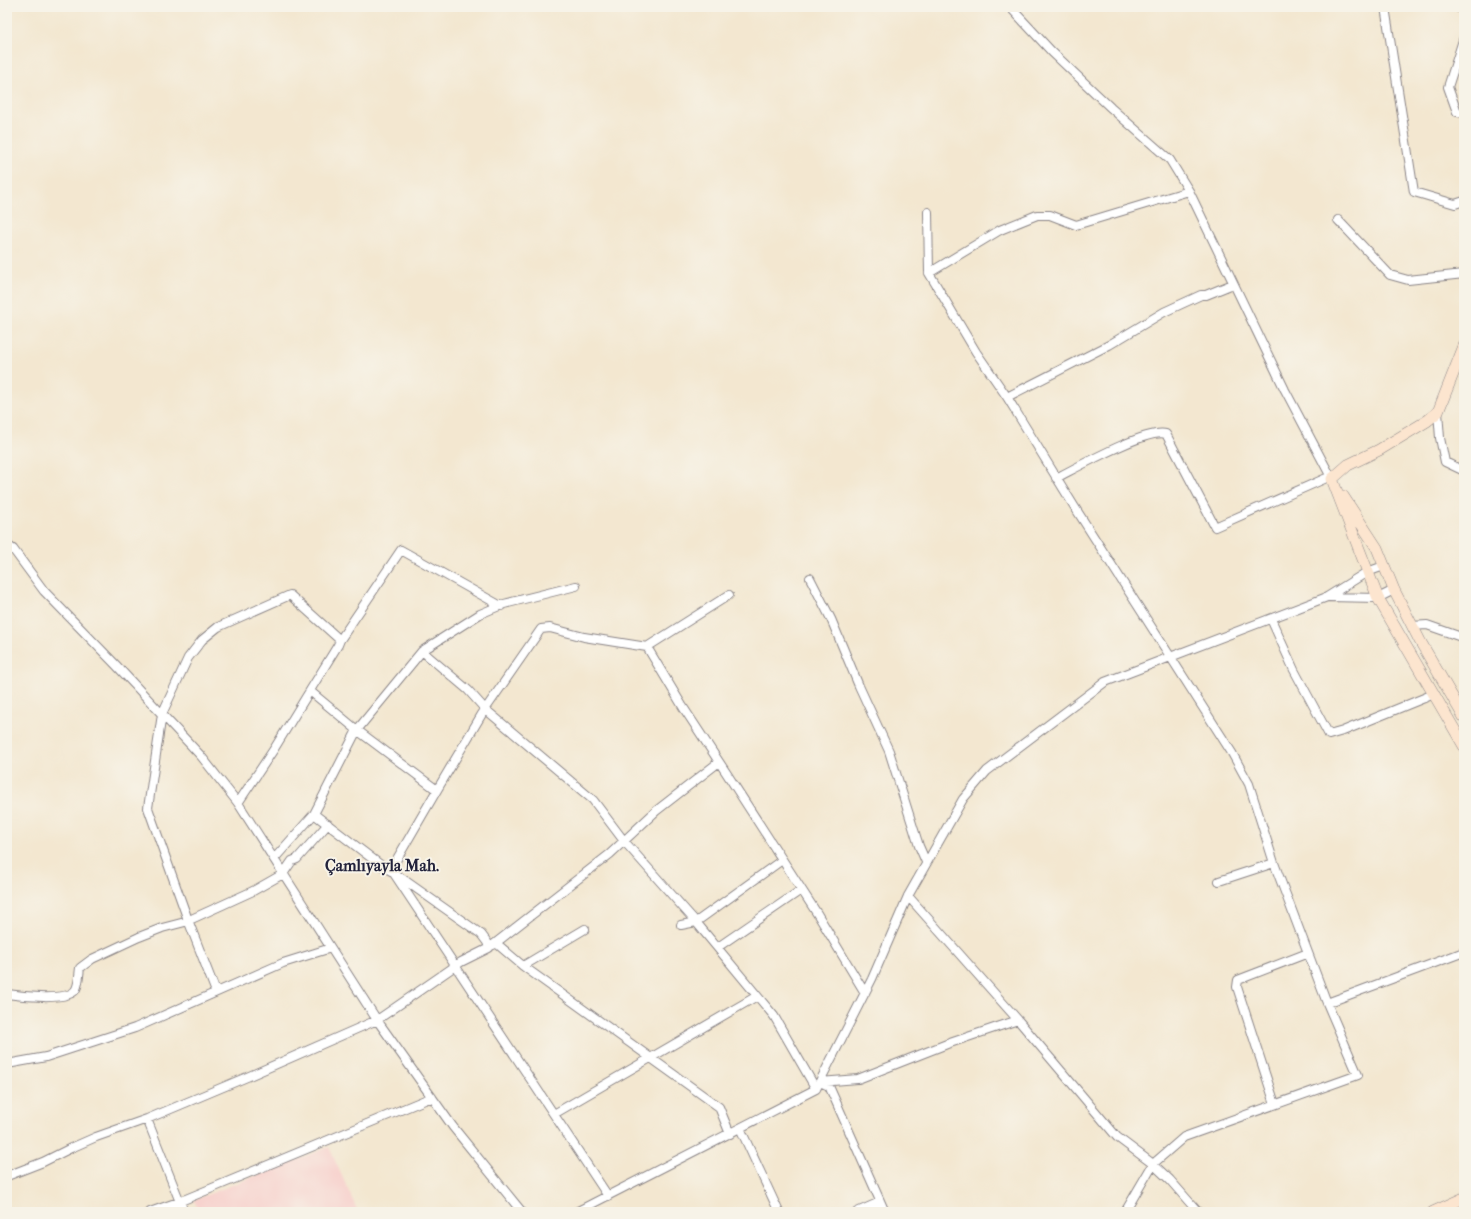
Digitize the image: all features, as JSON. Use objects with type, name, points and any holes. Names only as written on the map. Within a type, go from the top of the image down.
[{"type":"street","points":[[1010,7],[1052,52],[1111,108],[1170,160],[1189,191],[1285,390],[1331,478],[1377,548],[1394,590],[1412,626],[1464,717]]},
{"type":"street","points":[[1385,7],[1414,192],[1455,204],[1464,201]]},
{"type":"street","points":[[1459,7],[1464,9]]},
{"type":"street","points":[[1464,37],[1448,87],[1457,112],[1464,113]]},
{"type":"street","points":[[929,273],[1000,230],[1037,215],[1050,215],[1076,225],[1189,191]]},
{"type":"street","points":[[928,212],[929,273],[976,352],[1007,397],[1056,478],[1232,753],[1249,784],[1274,862],[1308,953],[1327,1003],[1358,1075],[1184,1137],[1153,1164],[1125,1212]]},
{"type":"street","points":[[1338,220],[1390,275],[1408,280],[1464,274]]},
{"type":"street","points":[[1007,397],[1109,345],[1164,312],[1233,284]]},
{"type":"street","points":[[1464,346],[1438,412],[1440,438],[1445,462],[1464,471]]},
{"type":"street","points":[[1056,478],[1124,444],[1153,434],[1166,434],[1215,526],[1331,478],[1348,465],[1379,450],[1427,421],[1438,412]]},
{"type":"street","points":[[1331,478],[1378,598],[1464,746]]},
{"type":"street","points":[[7,545],[13,549],[44,591],[201,756],[238,803],[377,1020],[453,1127],[522,1212]]},
{"type":"street","points":[[238,803],[274,749],[340,640],[401,550],[501,606]]},
{"type":"street","points":[[818,1086],[865,993],[908,896],[926,862],[963,799],[987,771],[1105,682],[1327,597],[1367,572],[1384,566]]},
{"type":"street","points":[[810,578],[889,751],[919,846],[926,862]]},
{"type":"street","points":[[274,859],[314,814],[357,730],[422,651],[480,614],[501,606],[576,586]]},
{"type":"street","points":[[1327,597],[1378,598],[1394,590]]},
{"type":"street","points":[[216,992],[188,920],[148,808],[162,714],[188,658],[202,640],[218,627],[288,594],[340,640]]},
{"type":"street","points":[[608,1196],[393,872],[394,864],[485,709],[541,629],[550,628],[584,637],[647,647],[729,595]]},
{"type":"street","points":[[1272,619],[1294,670],[1329,735],[1343,731],[1434,694]]},
{"type":"street","points":[[1412,626],[1427,625],[1464,638]]},
{"type":"street","points":[[647,647],[683,707],[782,860],[865,993]]},
{"type":"street","points":[[422,651],[468,690],[485,709],[593,800],[624,841],[718,947],[774,1016],[818,1086]]},
{"type":"street","points":[[310,691],[357,730],[437,790]]},
{"type":"street","points":[[7,1176],[43,1162],[96,1137],[147,1119],[377,1020],[455,966],[496,943],[603,859],[656,811],[719,762]]},
{"type":"street","points":[[314,814],[382,866],[393,872],[480,934],[487,942],[489,948]]},
{"type":"street","points":[[7,994],[31,997],[63,996],[72,993],[76,990],[80,968],[92,959],[145,935],[188,920],[253,890],[283,874],[292,861],[297,860],[328,824]]},
{"type":"street","points":[[681,925],[696,922],[782,860]]},
{"type":"street","points":[[1219,881],[1274,862]]},
{"type":"street","points":[[718,947],[801,890]]},
{"type":"street","points":[[908,896],[1018,1020],[1117,1137],[1153,1164],[1170,1180],[1198,1212]]},
{"type":"street","points":[[523,966],[585,929]]},
{"type":"street","points":[[496,943],[523,966],[719,1107],[730,1134]]},
{"type":"street","points":[[7,1064],[46,1057],[135,1028],[283,963],[331,948]]},
{"type":"street","points":[[1327,1003],[1464,952]]},
{"type":"street","points":[[1275,1104],[1237,987],[1238,980],[1308,953]]},
{"type":"street","points":[[554,1114],[757,996]]},
{"type":"street","points":[[576,1212],[730,1134],[818,1086],[858,1079],[948,1044],[1018,1020]]},
{"type":"street","points":[[818,1086],[829,1086],[884,1212]]},
{"type":"street","points":[[150,1212],[181,1201],[432,1097]]},
{"type":"street","points":[[147,1119],[181,1201],[184,1212]]},
{"type":"street","points":[[740,1128],[779,1212]]},
{"type":"street","points":[[1433,1212],[1464,1198]]},
{"type":"street","points":[[857,1212],[880,1202]]},
{"type":"shaded area","points":[[329,1147],[358,1212],[199,1212],[194,1200]]},
{"type":"district","name":"Çamlıyayla Mah.","points":[[382,865]]}]
